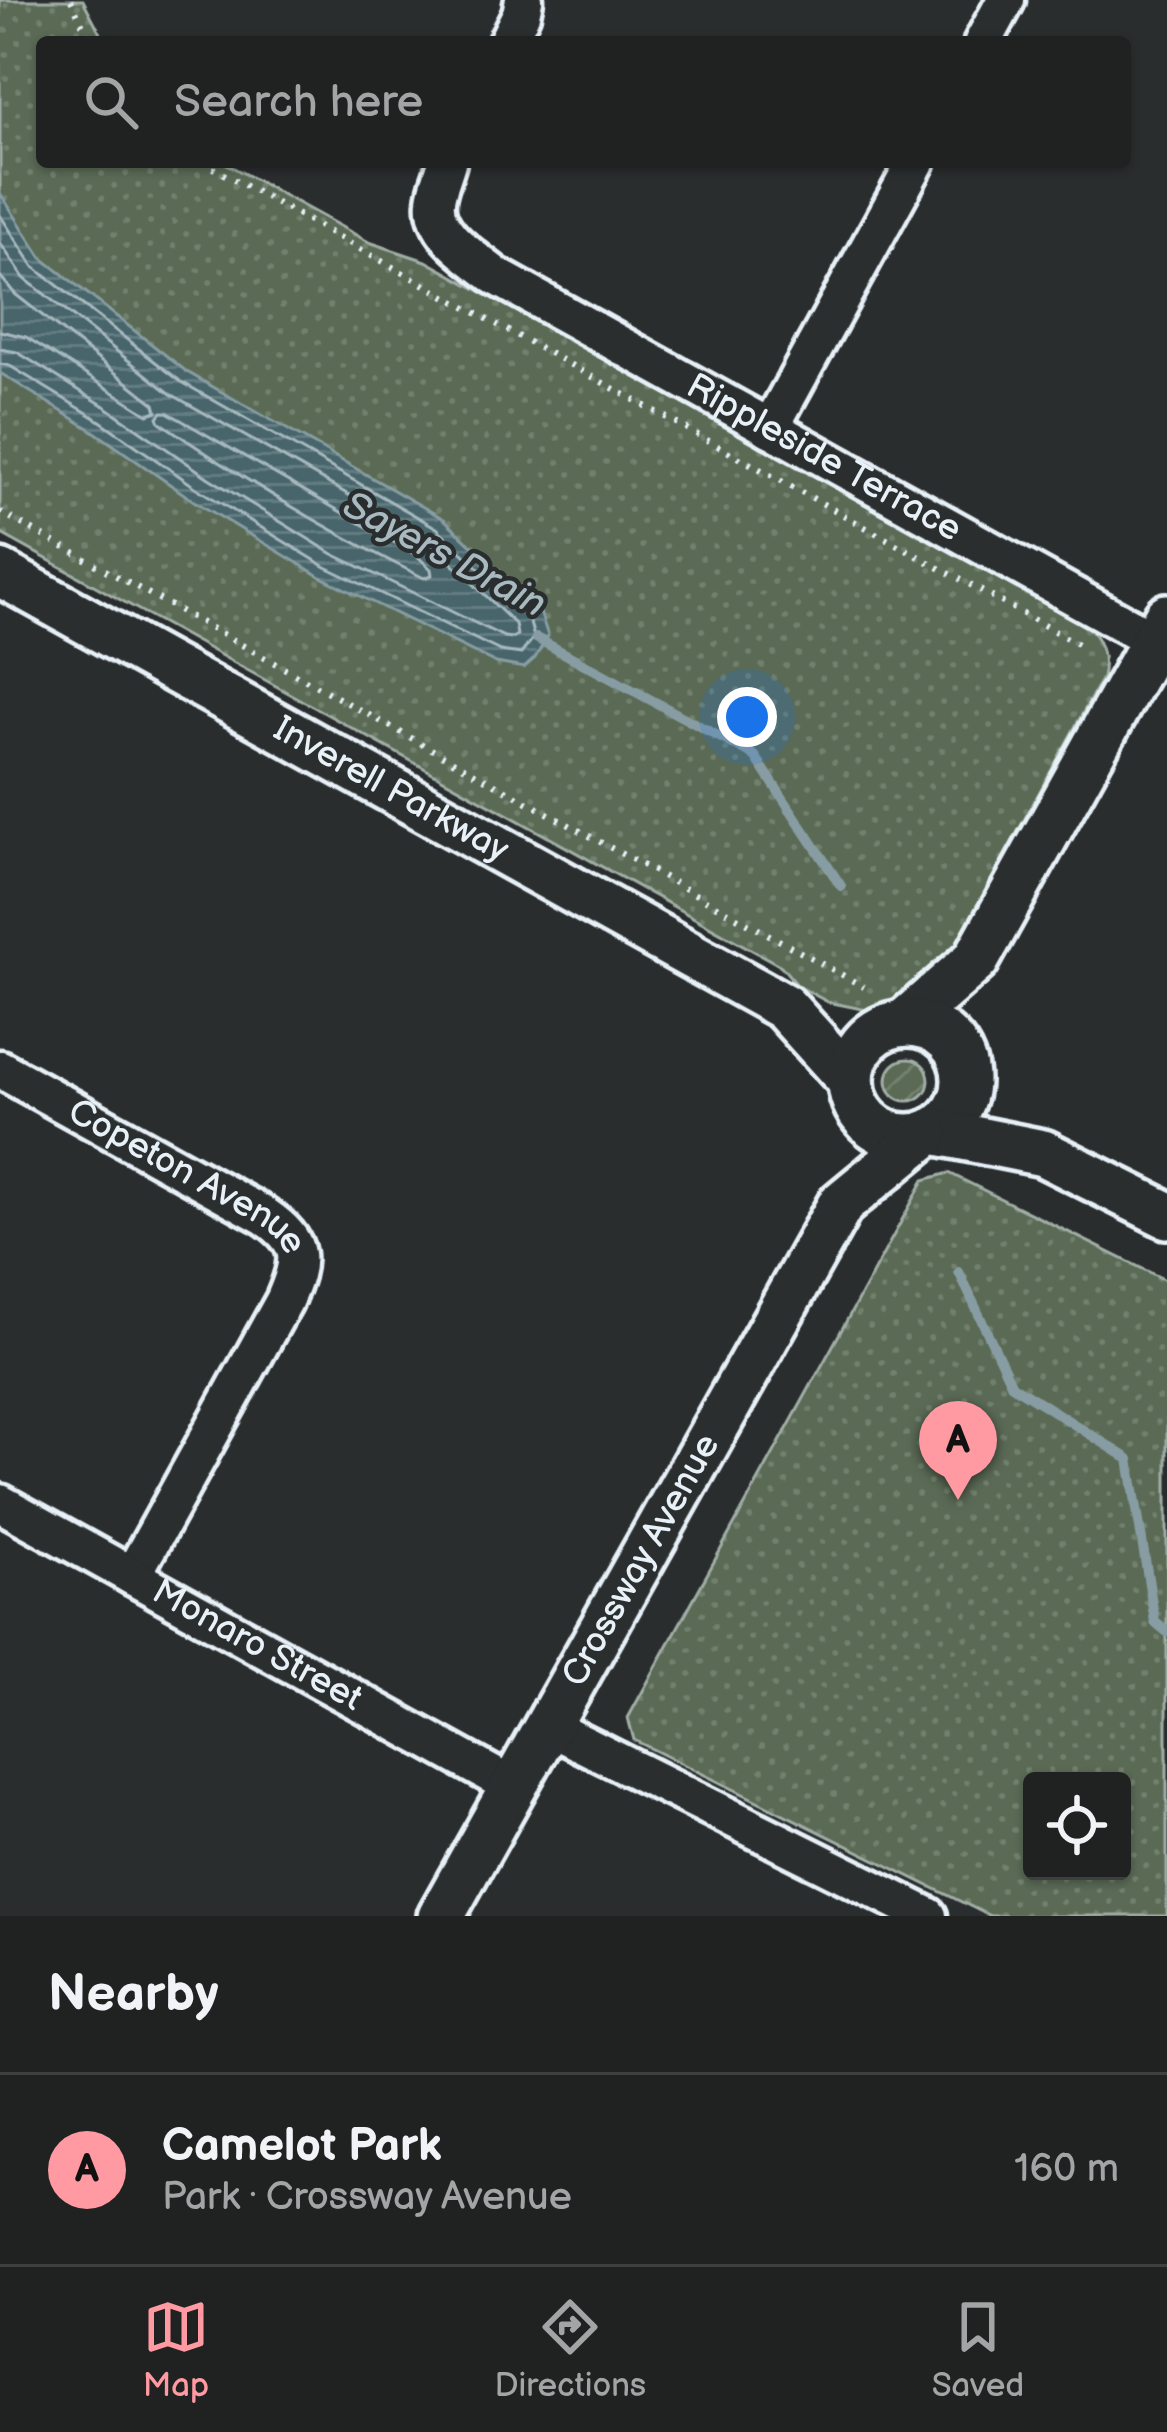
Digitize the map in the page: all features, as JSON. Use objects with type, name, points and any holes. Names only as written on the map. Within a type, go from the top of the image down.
[{"type":"street","points":[[510,36],[524,0]]},
{"type":"street","points":[[986,36],[1006,0]]},
{"type":"street","name":"Rippleside Terrace","points":[[430,168],[414,200],[415,228],[439,254],[496,276]]},
{"type":"street","name":"Rippleside Terrace","points":[[445,168],[436,201],[438,220],[496,276],[770,428],[1160,629]]},
{"type":"street","points":[[770,428],[913,168]]},
{"type":"street","name":"Inverell Parkway","points":[[0,573],[784,1007],[847,1020],[901,1024]]},
{"type":"street","points":[[901,1024],[976,960],[1160,629]]},
{"type":"street","points":[[976,960],[961,1060],[964,1090],[944,1124],[906,1137],[888,1133],[859,1108],[851,1085],[853,1065],[869,1038],[883,1028],[921,1024],[951,1042],[961,1060],[993,1102],[1043,1153]]},
{"type":"street","name":"Inverell Parkway","points":[[784,1007],[851,1085]]},
{"type":"street","name":"Copeton Avenue","points":[[0,1069],[265,1216],[282,1228],[296,1249],[298,1265],[284,1301],[132,1576]]},
{"type":"street","name":"Crossway Avenue","points":[[441,1916],[841,1204],[850,1144],[851,1085]]},
{"type":"street","points":[[929,1132],[1043,1153],[1167,1215]]},
{"type":"street","name":"Crossway Avenue","points":[[841,1204],[929,1132]]},
{"type":"street","name":"Monaro Street","points":[[0,1503],[512,1786]]},
{"type":"street","points":[[547,1726],[928,1916]]},
{"type":"path","points":[[71,0],[88,36]]},
{"type":"path","points":[[213,168],[1083,646]]},
{"type":"path","points":[[0,512],[864,987]]},
{"type":"green space","points":[[0,0],[83,0],[102,36],[36,36],[36,168],[234,168],[369,242],[426,261],[1090,628],[1104,664],[1102,678],[949,957],[895,1005],[867,1010],[828,1002],[798,986],[781,966],[0,533]]},
{"type":"green space","points":[[908,1059],[923,1065],[929,1080],[923,1095],[908,1101],[893,1095],[887,1080],[893,1065]]},
{"type":"green space","points":[[949,1173],[1167,1281],[1167,1916],[990,1916],[634,1740],[628,1718],[924,1180]]},
{"type":"water","points":[[0,193],[42,258],[187,372],[444,519],[539,609],[548,636],[535,658],[524,668],[496,663],[321,577],[194,501],[0,373]]},
{"type":"waterway","name":"Sayers Drain","points":[[536,638],[755,756],[841,886]]},
{"type":"waterway","name":"Sayers Drain","points":[[959,1272],[1012,1385],[1129,1459],[1155,1622],[1167,1632]]},
{"type":"place","name":"Camelot Park","points":[[958,1500]]}]
